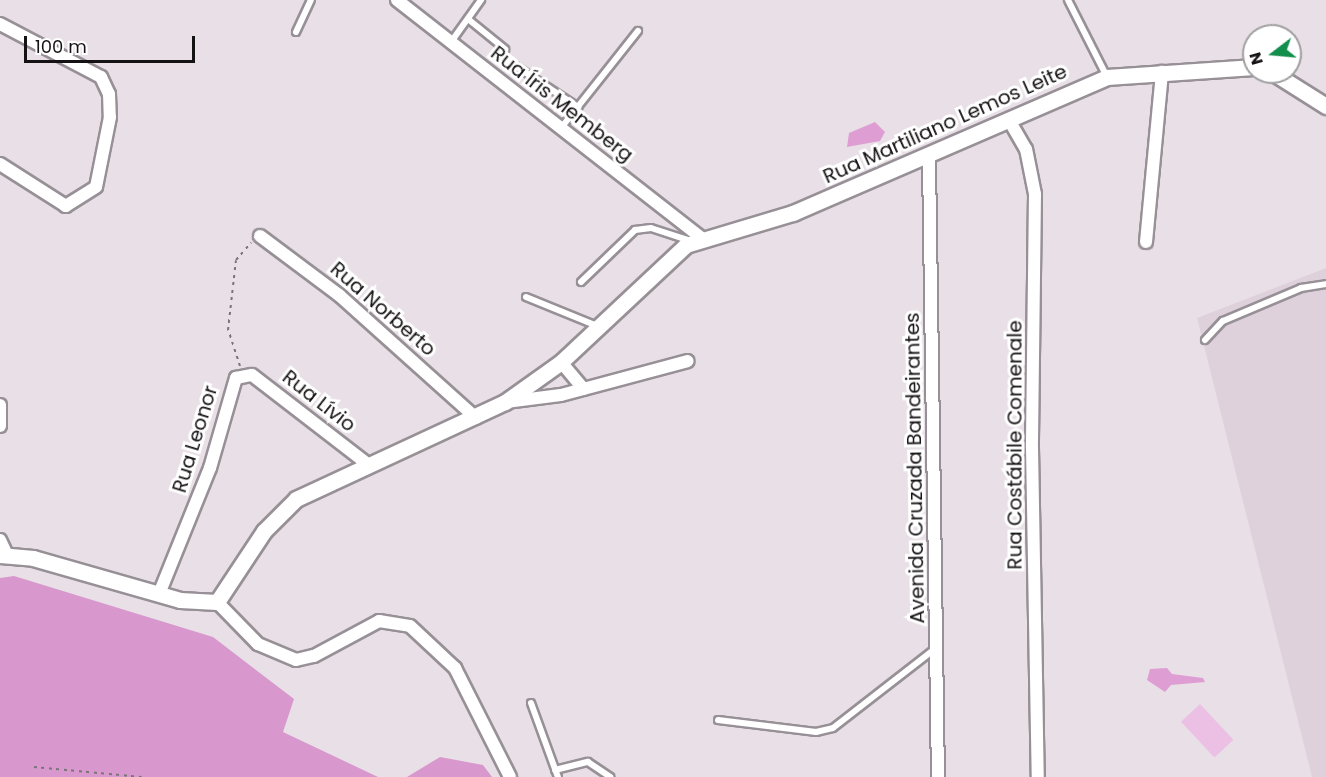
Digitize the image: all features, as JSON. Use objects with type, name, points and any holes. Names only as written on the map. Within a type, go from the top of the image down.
[{"type":"street","name":"Rua Íris Memberg","points":[[397,0],[561,128],[699,241]]},
{"type":"street","points":[[0,24],[101,77],[109,94],[110,117],[96,187],[66,206],[0,164]]},
{"type":"street","name":"Rua Martiliano Lemos Leite","points":[[217,602],[279,514],[296,499],[476,418],[505,402],[561,362],[659,266],[699,241],[794,213],[929,159],[1009,120],[1107,77],[1242,68]]},
{"type":"street","points":[[1146,242],[1162,72]]},
{"type":"street","points":[[1291,84],[1326,106]]},
{"type":"street","name":"Rua Costábile Comenale","points":[[1009,120],[1026,149],[1035,194],[1032,448],[1038,777]]},
{"type":"street","name":"Avenida Cruzada Bandeirantes","points":[[929,159],[938,647],[938,777]]},
{"type":"street","name":"Rua Norberto","points":[[260,236],[339,295],[476,418]]},
{"type":"street","name":"Rua Martiliano Lemos Leite","points":[[505,402],[584,389],[688,361]]},
{"type":"street","points":[[561,362],[584,389]]},
{"type":"street","name":"Rua Lívio","points":[[243,374],[279,393],[369,465]]},
{"type":"street","name":"Rua Leonor","points":[[159,594],[210,468],[230,386],[243,374]]},
{"type":"street","points":[[0,405],[0,426]]},
{"type":"street","points":[[2,550],[159,594],[217,602],[258,644],[296,660],[314,656],[379,621],[410,626],[454,668],[510,777]]},
{"type":"lane","points":[[296,32],[311,0]]},
{"type":"lane","points":[[451,42],[481,0]]},
{"type":"lane","points":[[1068,0],[1107,77]]},
{"type":"lane","points":[[468,19],[505,49]]},
{"type":"lane","points":[[561,128],[638,31]]},
{"type":"lane","points":[[514,65],[578,107]]},
{"type":"lane","points":[[580,282],[635,230],[660,230],[699,241]]},
{"type":"lane","points":[[1205,340],[1223,321],[1301,288],[1326,284]]},
{"type":"lane","points":[[526,297],[598,326]]},
{"type":"lane","points":[[718,720],[816,732],[833,728],[938,647]]},
{"type":"lane","points":[[531,703],[558,777]]},
{"type":"lane","points":[[555,770],[588,762],[610,777]]},
{"type":"path","name":"Rua Leonor","points":[[243,374],[228,330],[236,260],[260,236]]},
{"type":"path","points":[[34,767],[142,777]]},
{"type":"shaded area","points":[[875,122],[885,132],[880,141],[847,147],[849,133]]},
{"type":"shaded area","points":[[1326,268],[1326,777],[1312,777],[1197,318]]},
{"type":"shaded area","points":[[14,576],[213,637],[294,699],[283,732],[378,777],[0,777],[0,578]]},
{"type":"shaded area","points":[[1167,668],[1172,674],[1203,678],[1205,682],[1171,685],[1165,692],[1147,680],[1150,669]]},
{"type":"shaded area","points":[[1200,704],[1233,740],[1214,758],[1181,722]]},
{"type":"shaded area","points":[[440,757],[483,765],[492,777],[407,777]]}]
